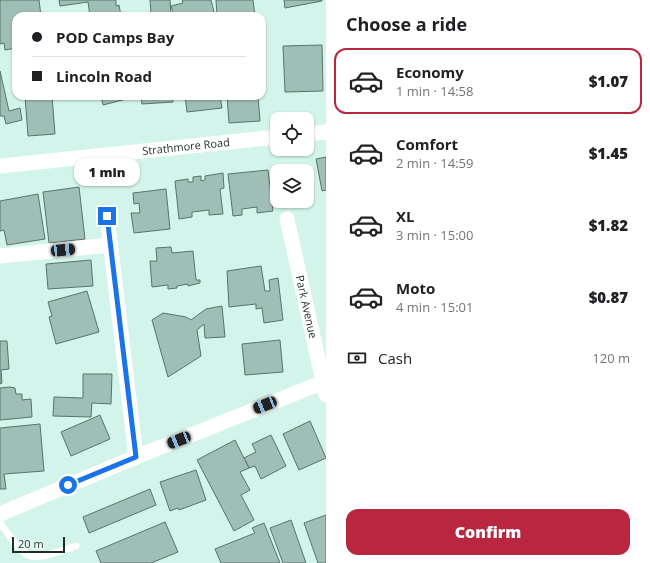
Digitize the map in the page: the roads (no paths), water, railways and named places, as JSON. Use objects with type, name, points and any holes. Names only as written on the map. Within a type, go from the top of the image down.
[{"type":"street","points":[[314,133],[326,132]]},
{"type":"street","name":"Strathmore Road","points":[[0,166],[270,138]]},
{"type":"street","points":[[107,216],[136,457]]},
{"type":"street","name":"Park Avenue","points":[[286,219],[325,386]]},
{"type":"street","points":[[0,256],[111,245]]},
{"type":"street","points":[[0,514],[136,457],[325,386]]},
{"type":"lane","points":[[0,523],[19,554],[27,559],[36,560],[76,546]]}]
